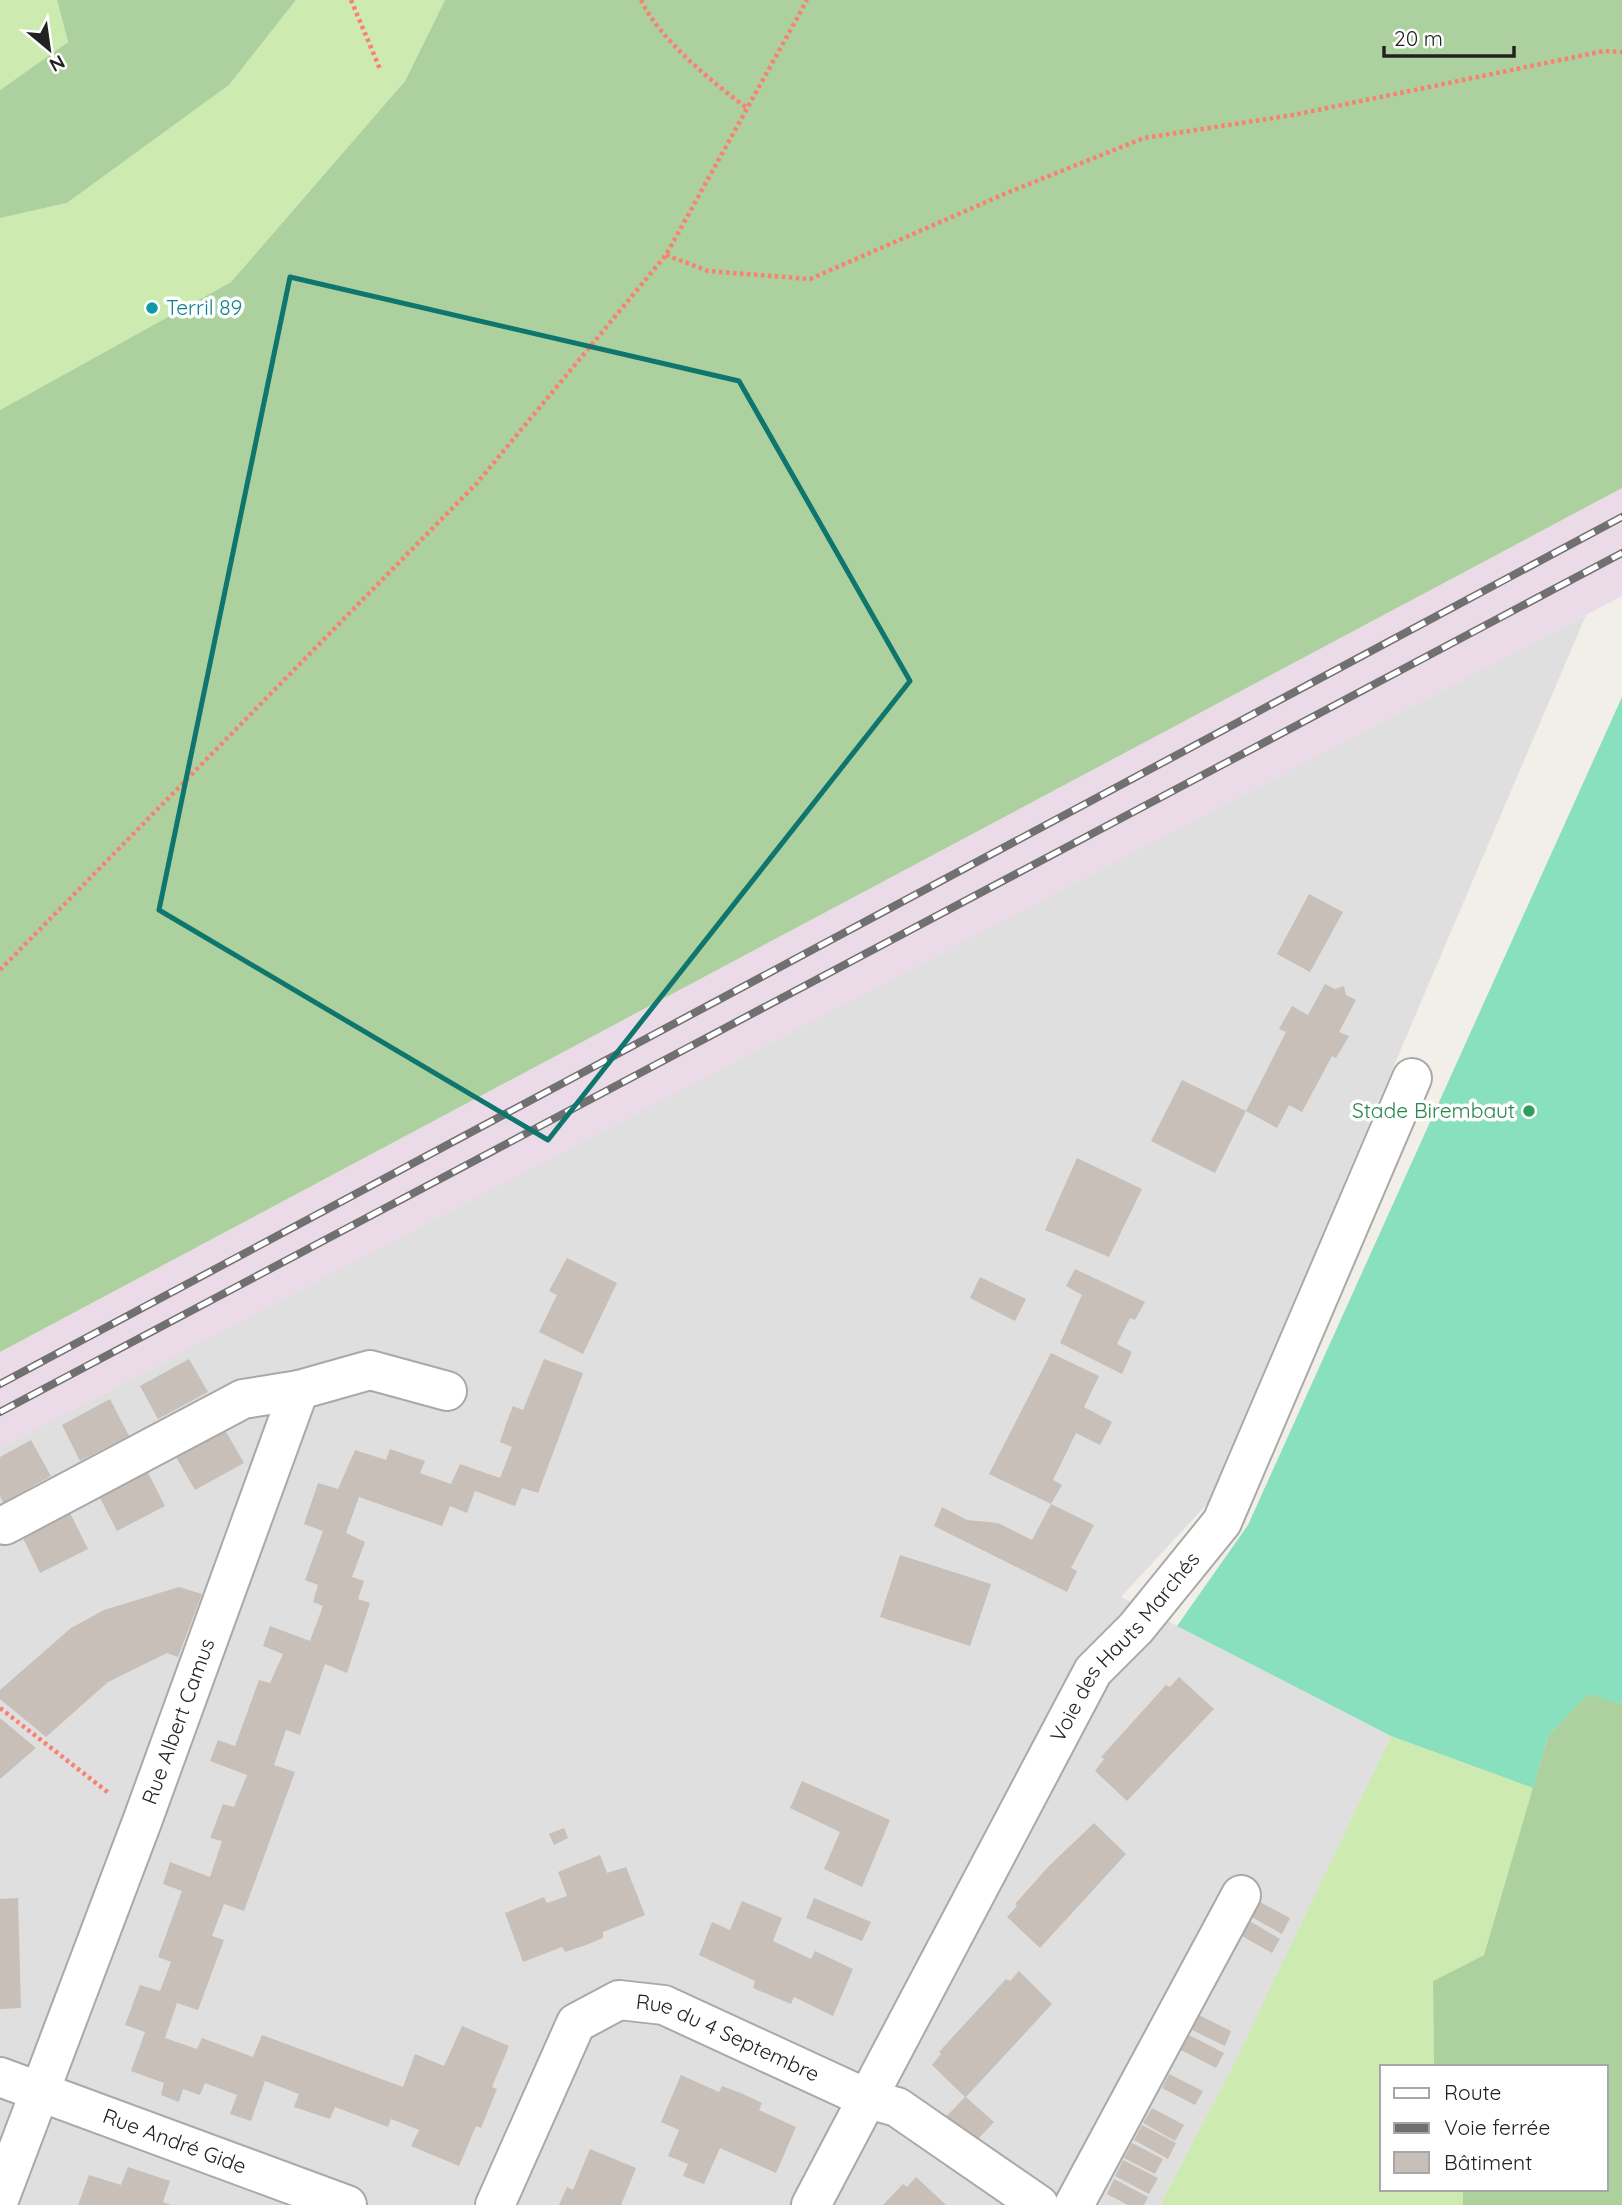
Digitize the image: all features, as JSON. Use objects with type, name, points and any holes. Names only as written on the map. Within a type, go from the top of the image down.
[{"type":"street","name":"Voie des Hauts Marchés","points":[[811,2205],[1093,1671],[1136,1628],[1222,1522],[1412,1078]]},
{"type":"street","points":[[5,1525],[243,1399],[299,1390],[370,1370],[447,1391]]},
{"type":"street","name":"Rue Albert Camus","points":[[0,2197],[143,1819],[299,1390]]},
{"type":"street","points":[[1074,2205],[1241,1895]]},
{"type":"street","name":"Rue du 4 Septembre","points":[[495,2205],[576,2023],[618,2000],[664,2005],[868,2099],[897,2107],[1039,2205]]},
{"type":"street","name":"Rue André Gide","points":[[0,2077],[347,2205]]},
{"type":"path","points":[[351,0],[380,69]]},
{"type":"path","points":[[641,0],[681,52],[713,83],[747,108]]},
{"type":"path","points":[[0,970],[477,484],[666,255],[807,0]]},
{"type":"path","points":[[666,255],[708,271],[810,279],[1009,192],[1144,138],[1293,115],[1604,51],[1622,52]]},
{"type":"path","points":[[0,1709],[143,1819]]},
{"type":"highlighted area","points":[[290,277],[739,381],[910,681],[548,1140],[159,910]]},
{"type":"shaded area","points":[[1622,488],[1622,596],[0,1448],[0,1352]]},
{"type":"shaded area","points":[[1586,615],[1207,1504],[1121,1597],[1391,1736],[1233,2067],[1160,2205],[0,2205],[0,1448]]},
{"type":"green space","points":[[0,0],[57,0],[68,42],[0,90]]},
{"type":"green space","points":[[57,0],[296,0],[229,85],[67,203],[0,218],[0,90],[68,42]]},
{"type":"green space","points":[[296,0],[445,0],[405,81],[231,282],[0,410],[0,218],[67,203],[229,85]]},
{"type":"green space","points":[[445,0],[1622,0],[1622,488],[0,1352],[0,410],[231,282],[405,81]]},
{"type":"green space","name":"Stade Birembaut","points":[[1622,697],[1622,1704],[1588,1694],[1548,1736],[1533,1788],[1391,1736],[1177,1626],[1248,1525]]},
{"type":"green space","points":[[1588,1693],[1622,1704],[1622,2205],[1463,2205],[1463,2191],[1608,2191],[1608,2065],[1434,2065],[1433,1981],[1484,1955],[1548,1736]]},
{"type":"green space","points":[[1391,1736],[1533,1788],[1484,1955],[1433,1981],[1434,2065],[1380,2065],[1380,2191],[1463,2191],[1463,2205],[1160,2205],[1233,2066]]},
{"type":"building","points":[[1309,894],[1343,912],[1310,972],[1277,954]]},
{"type":"building","points":[[1325,984],[1335,989],[1344,986],[1346,995],[1356,1000],[1339,1032],[1349,1036],[1336,1058],[1332,1056],[1302,1112],[1289,1105],[1277,1128],[1246,1111],[1286,1032],[1279,1029],[1292,1006],[1308,1015]]},
{"type":"building","points":[[1182,1080],[1246,1111],[1215,1173],[1151,1141]]},
{"type":"building","points":[[1077,1158],[1142,1189],[1109,1257],[1045,1230]]},
{"type":"building","points":[[567,1258],[617,1283],[583,1354],[539,1332],[557,1295],[549,1291]]},
{"type":"building","points":[[1075,1269],[1145,1302],[1135,1320],[1130,1318],[1117,1344],[1132,1352],[1122,1374],[1060,1343],[1082,1295],[1066,1286]]},
{"type":"building","points":[[980,1277],[1026,1299],[1015,1321],[970,1298]]},
{"type":"building","points":[[1051,1353],[1099,1376],[1084,1407],[1112,1422],[1100,1445],[1076,1433],[1053,1480],[1062,1485],[1051,1504],[989,1474]]},
{"type":"building","points":[[189,1359],[208,1392],[158,1419],[140,1386]]},
{"type":"building","points":[[544,1359],[583,1373],[538,1493],[522,1488],[515,1506],[475,1491],[467,1513],[450,1506],[442,1526],[359,1497],[346,1533],[365,1542],[352,1577],[364,1581],[358,1599],[370,1603],[347,1673],[325,1664],[300,1735],[286,1730],[274,1765],[295,1772],[244,1911],[224,1904],[212,1936],[224,1940],[198,2010],[177,2003],[165,2038],[197,2049],[202,2038],[253,2057],[262,2035],[403,2087],[415,2054],[444,2066],[462,2026],[509,2046],[492,2087],[497,2089],[481,2128],[476,2126],[459,2166],[411,2146],[419,2130],[391,2119],[388,2127],[335,2107],[330,2119],[294,2107],[299,2094],[265,2081],[251,2121],[230,2114],[237,2095],[205,2083],[200,2095],[183,2089],[179,2102],[161,2095],[164,2083],[131,2071],[145,2032],[125,2025],[140,1985],[160,1991],[171,1962],[158,1957],[182,1891],[163,1884],[170,1862],[210,1877],[222,1841],[210,1838],[223,1804],[234,1807],[247,1775],[210,1761],[218,1740],[235,1746],[259,1680],[270,1683],[283,1654],[263,1646],[270,1626],[310,1641],[323,1606],[313,1602],[318,1585],[305,1580],[323,1531],[304,1524],[318,1483],[338,1489],[355,1450],[386,1460],[390,1449],[425,1461],[420,1473],[451,1484],[460,1464],[500,1478],[512,1447],[500,1442],[507,1421],[513,1406],[523,1410]]},
{"type":"building","points":[[110,1399],[129,1436],[80,1461],[62,1425]]},
{"type":"building","points":[[225,1430],[244,1463],[195,1490],[176,1457]]},
{"type":"building","points":[[31,1440],[51,1476],[3,1503],[0,1496],[0,1457]]},
{"type":"building","points":[[147,1471],[165,1506],[117,1531],[99,1496]]},
{"type":"building","points":[[1051,1504],[1094,1525],[1071,1568],[1077,1571],[1067,1592],[934,1526],[942,1507],[967,1520],[998,1523],[1032,1540]]},
{"type":"building","points":[[70,1513],[88,1549],[40,1573],[22,1536]]},
{"type":"building","points":[[900,1555],[991,1584],[970,1646],[880,1617]]},
{"type":"building","points":[[179,1587],[202,1594],[178,1657],[167,1653],[108,1682],[46,1737],[0,1699],[0,1690],[71,1628],[104,1610]]},
{"type":"building","points":[[1179,1677],[1214,1709],[1127,1801],[1095,1771],[1104,1759],[1101,1757],[1166,1685],[1170,1687]]},
{"type":"building","points":[[0,1718],[36,1748],[0,1779]]},
{"type":"building","points":[[802,1781],[890,1820],[862,1887],[824,1869],[840,1832],[790,1808]]},
{"type":"building","points":[[1094,1823],[1126,1854],[1040,1948],[1007,1917],[1048,1867]]},
{"type":"building","points":[[564,1828],[568,1838],[554,1845],[549,1834]]},
{"type":"building","points":[[600,1855],[607,1873],[626,1867],[645,1915],[603,1932],[603,1938],[586,1945],[565,1952],[562,1947],[523,1962],[505,1913],[544,1897],[547,1903],[567,1896],[558,1872]]},
{"type":"building","points":[[18,1898],[21,2008],[0,2009],[0,1899]]},
{"type":"building","points":[[814,1898],[871,1922],[862,1941],[806,1918]]},
{"type":"building","points":[[742,1901],[782,1918],[773,1941],[811,1959],[815,1951],[853,1969],[833,2016],[794,1997],[791,2004],[753,1988],[755,1981],[699,1955],[712,1922],[730,1930]]},
{"type":"building","points":[[1258,1901],[1290,1918],[1282,1934],[1250,1916]]},
{"type":"building","points":[[1248,1920],[1280,1939],[1272,1953],[1240,1935]]},
{"type":"building","points":[[1019,1971],[1052,2004],[966,2097],[994,2122],[976,2141],[945,2118],[965,2097],[932,2065],[941,2054],[939,2052],[1006,1979],[1010,1981]]},
{"type":"building","points":[[1199,2015],[1231,2031],[1225,2046],[1192,2030]]},
{"type":"building","points":[[1189,2035],[1224,2053],[1216,2068],[1181,2050]]},
{"type":"building","points":[[1169,2074],[1203,2091],[1195,2105],[1162,2088]]},
{"type":"building","points":[[681,2075],[719,2092],[722,2086],[743,2094],[762,2103],[759,2110],[796,2127],[776,2173],[720,2148],[704,2184],[683,2176],[688,2164],[668,2156],[679,2130],[661,2122]]},
{"type":"building","points":[[1152,2108],[1184,2125],[1175,2141],[1143,2123]]},
{"type":"building","points":[[1142,2125],[1176,2143],[1168,2159],[1134,2140]]},
{"type":"building","points":[[1132,2143],[1163,2159],[1155,2174],[1124,2158]]},
{"type":"building","points":[[590,2149],[636,2168],[621,2205],[559,2205],[567,2187],[573,2190]]},
{"type":"building","points":[[1123,2160],[1158,2178],[1149,2194],[1115,2176]]},
{"type":"building","points":[[128,2167],[170,2181],[163,2202],[171,2205],[78,2205],[89,2175],[121,2185]]},
{"type":"building","points":[[916,2177],[946,2205],[883,2205],[903,2184],[907,2187]]},
{"type":"building","points":[[1114,2179],[1148,2197],[1144,2205],[1128,2205],[1107,2194]]},
{"type":"railway","points":[[0,1384],[1622,517]]},
{"type":"railway","points":[[0,1412],[1622,553]]},
{"type":"place","name":"Terril 89","points":[[152,308]]},
{"type":"place","name":"Stade Birembaut","points":[[1529,1111]]}]
